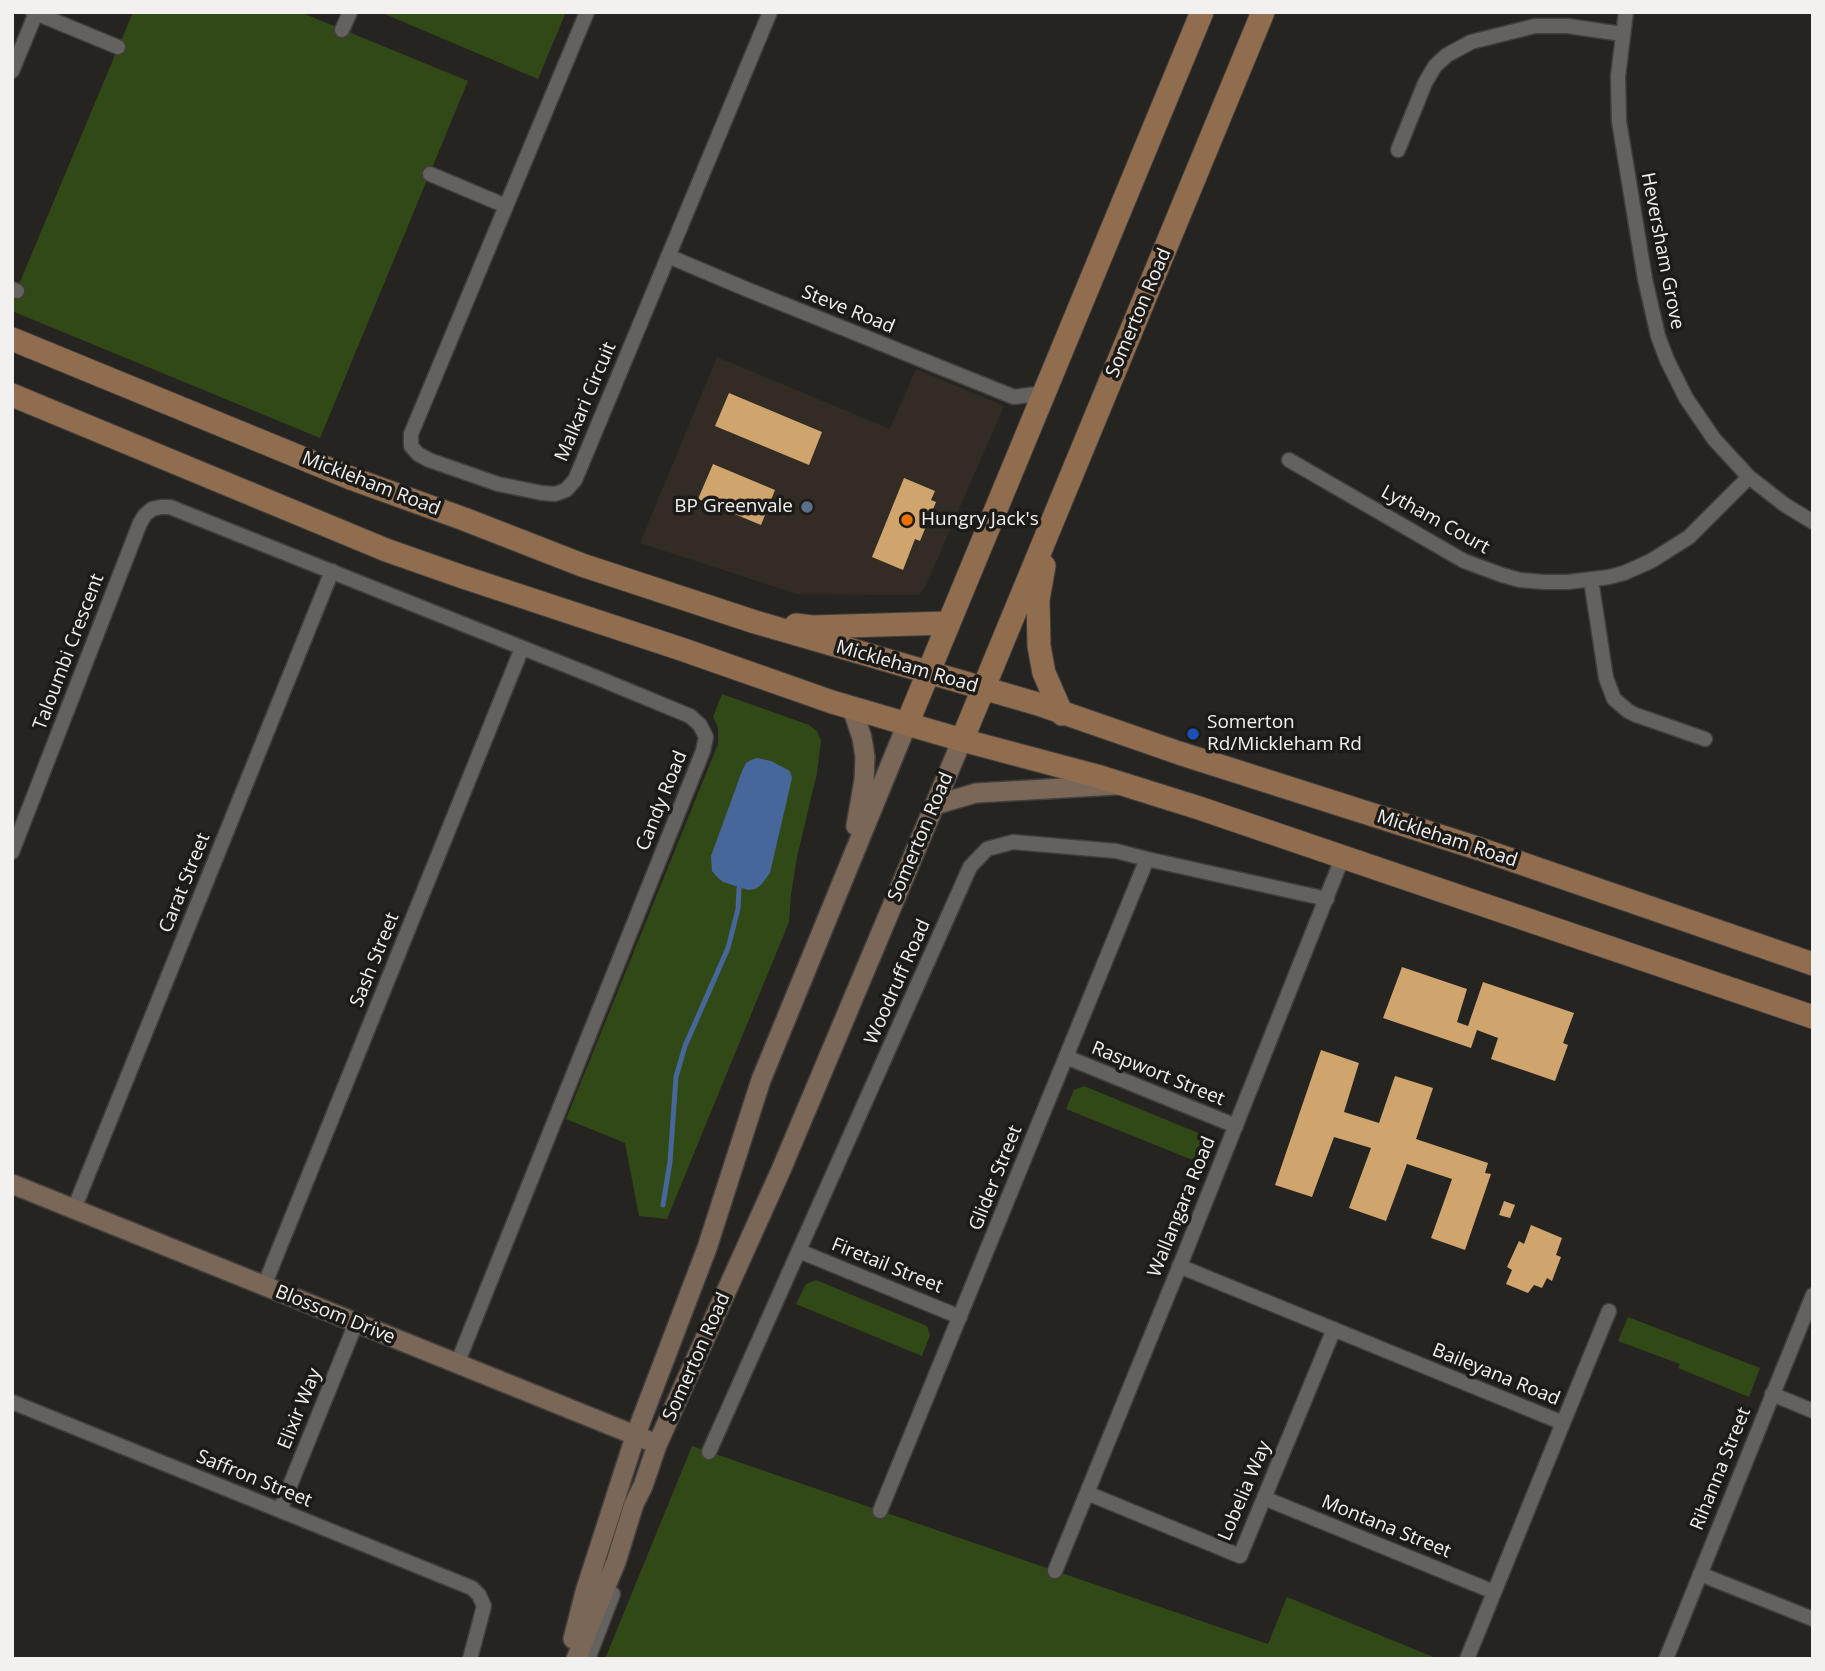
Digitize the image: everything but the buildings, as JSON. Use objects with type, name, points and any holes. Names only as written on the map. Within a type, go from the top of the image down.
[{"type":"main road","name":"Somerton Road","points":[[569,1659],[585,1592],[636,1434],[707,1248],[771,1052],[1202,12]]},
{"type":"main road","name":"Somerton Road","points":[[576,1659],[616,1562],[634,1504],[657,1445],[781,1170],[1166,251],[1263,12]]},
{"type":"main road","name":"Mickleham Road","points":[[12,339],[353,480],[582,565],[755,622],[1038,704],[1480,849],[1813,964]]},
{"type":"main road","points":[[14,397],[399,554],[852,708],[1125,785],[1343,856],[1813,1017]]},
{"type":"main road","points":[[1051,525],[1038,600],[1039,646],[1044,673],[1062,714]]},
{"type":"main road","points":[[755,622],[812,627],[948,623]]},
{"type":"main road","points":[[850,862],[864,780],[865,757],[852,708]]},
{"type":"main road","points":[[935,805],[976,793],[1125,785]]},
{"type":"main road","name":"Blossom Drive","points":[[12,1184],[636,1434],[657,1445]]},
{"type":"street","points":[[342,30],[350,12]]},
{"type":"street","name":"Malkari Circuit","points":[[587,12],[411,434],[411,446],[429,460],[498,484],[555,494],[566,490],[575,480],[770,12]]},
{"type":"street","name":"Heversham Grove","points":[[1626,12],[1618,76],[1619,121],[1645,279],[1658,336],[1676,380],[1714,439],[1749,477],[1785,505],[1813,522]]},
{"type":"street","points":[[12,71],[35,13],[118,47]]},
{"type":"street","points":[[1398,150],[1430,73],[1440,61],[1464,46],[1535,26],[1568,26],[1622,34]]},
{"type":"street","points":[[430,174],[506,206]]},
{"type":"street","name":"Steve Road","points":[[668,256],[1014,397]]},
{"type":"street","points":[[1014,397],[1044,393]]},
{"type":"street","points":[[1014,397],[1023,408],[1030,426]]},
{"type":"street","name":"Lytham Court","points":[[1289,460],[1483,570],[1520,580],[1568,583],[1624,573],[1671,550],[1689,537],[1749,477]]},
{"type":"street","name":"Candy Road","points":[[152,509],[170,508],[332,571],[690,716],[704,730],[706,743],[457,1364]]},
{"type":"street","name":"Taloumbi Crescent","points":[[12,852],[140,523],[152,509]]},
{"type":"street","name":"Carat Street","points":[[74,1209],[332,571]]},
{"type":"street","points":[[1591,580],[1606,678],[1614,699],[1636,716],[1705,739]]},
{"type":"street","name":"Sash Street","points":[[264,1286],[522,648]]},
{"type":"street","name":"Woodruff Road","points":[[709,1452],[970,867],[987,849],[1013,842],[1116,851],[1326,899]]},
{"type":"street","name":"Wallangara Road","points":[[1055,1571],[1343,856]]},
{"type":"street","name":"Glider Street","points":[[880,1511],[1147,859]]},
{"type":"street","name":"Raspwort Street","points":[[1066,1057],[1236,1126]]},
{"type":"street","name":"Firetail Street","points":[[799,1251],[960,1317]]},
{"type":"street","name":"Baileyana Road","points":[[1179,1266],[1563,1423],[1467,1659]]},
{"type":"street","name":"Rihanna Street","points":[[1667,1659],[1813,1295]]},
{"type":"street","points":[[1563,1423],[1609,1311]]},
{"type":"street","name":"Elixir Way","points":[[280,1510],[356,1323]]},
{"type":"street","name":"Lobelia Way","points":[[1087,1493],[1240,1556],[1334,1329]]},
{"type":"street","points":[[1772,1395],[1813,1411]]},
{"type":"street","name":"Saffron Street","points":[[12,1402],[472,1588],[483,1602],[483,1610],[470,1659]]},
{"type":"street","name":"Montana Street","points":[[1264,1498],[1494,1592]]},
{"type":"street","points":[[588,1659],[617,1583],[616,1562]]},
{"type":"street","points":[[1700,1574],[1813,1619]]},
{"type":"shaded area","name":"BP Greenvale","points":[[717,357],[890,429],[916,369],[1004,406],[925,587],[919,595],[797,594],[640,543]]},
{"type":"green space","points":[[133,12],[300,12],[468,81],[320,438],[12,311],[12,301]]},
{"type":"green space","points":[[380,12],[566,12],[538,79]]},
{"type":"green space","points":[[722,694],[809,725],[817,731],[821,741],[817,773],[797,857],[789,922],[667,1219],[639,1216],[625,1143],[566,1119],[718,744],[718,727],[713,717]]},
{"type":"green space","points":[[1084,1086],[1203,1135],[1207,1144],[1200,1163],[1066,1109],[1074,1090]]},
{"type":"green space","points":[[816,1280],[927,1326],[930,1335],[922,1356],[796,1304],[806,1284]]},
{"type":"green space","points":[[1628,1317],[1760,1368],[1749,1397],[1678,1368],[1680,1364],[1618,1341]]},
{"type":"green space","points":[[692,1446],[1268,1644],[1287,1597],[1438,1659],[605,1659]]},
{"type":"water","points":[[757,758],[771,761],[790,771],[792,778],[770,873],[761,885],[748,890],[723,882],[717,877],[712,871],[711,856],[742,771],[746,763]]},
{"type":"waterway","points":[[663,1205],[670,1162],[676,1077],[685,1046],[728,948],[738,909],[739,888]]},
{"type":"place","name":"BP Greenvale","points":[[807,507]]},
{"type":"place","name":"Hungry Jack's","points":[[907,520]]},
{"type":"place","name":"Somerton Rd/Mickleham Rd","points":[[1193,734]]}]
